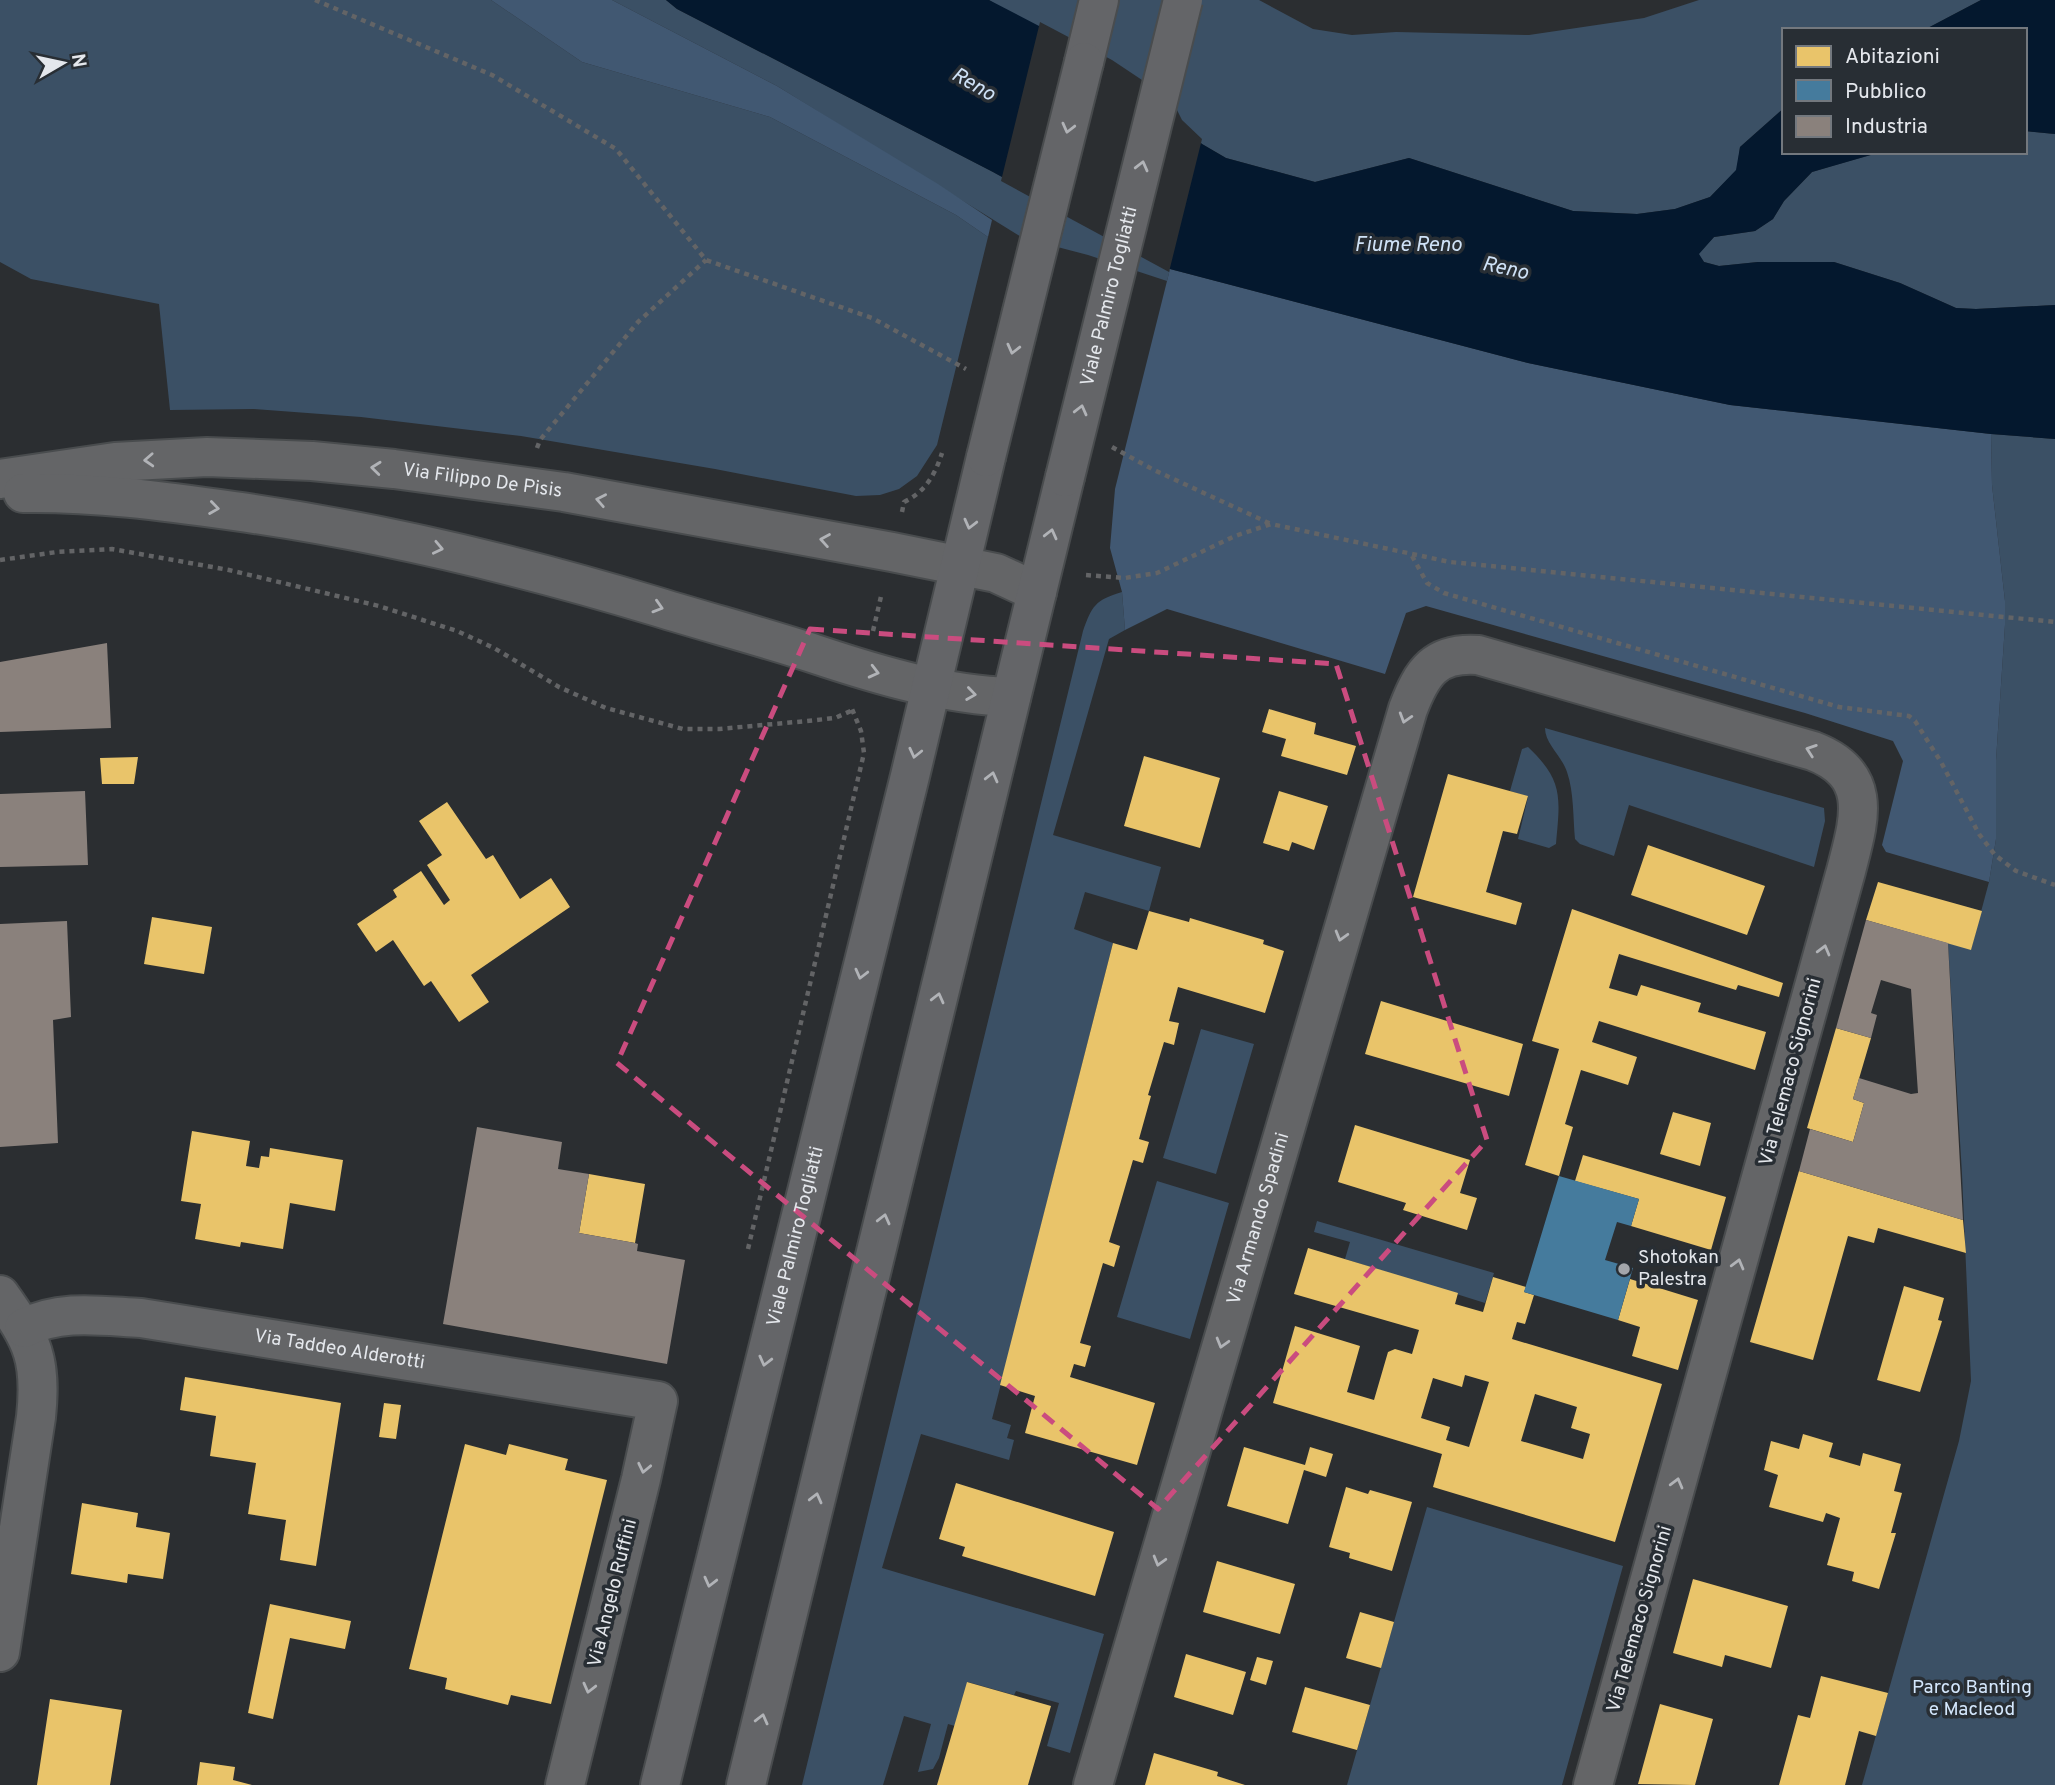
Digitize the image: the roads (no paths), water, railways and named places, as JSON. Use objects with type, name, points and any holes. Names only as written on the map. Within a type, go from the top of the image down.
[{"type":"main road","name":"Viale Palmiro Togliatti","points":[[660,1785],[1100,0]]},
{"type":"main road","name":"Viale Palmiro Togliatti","points":[[746,1785],[1183,0]]},
{"type":"street","name":"Via Filippo De Pisis","points":[[0,479],[115,462],[207,457],[312,461],[449,475],[564,492],[960,565]]},
{"type":"street","points":[[0,493],[147,498],[274,516],[383,537],[474,556],[600,590],[931,687],[985,696],[1011,697]]},
{"type":"street","points":[[960,565],[996,573],[1037,592]]},
{"type":"street","name":"Via Telemaco Signorini","points":[[1440,661],[1451,656],[1478,656],[1796,745],[1826,756],[1839,765],[1851,779],[1857,793],[1858,827],[1593,1785]]},
{"type":"street","name":"Via Armando Spadini","points":[[1093,1785],[1408,709],[1422,678],[1440,661]]},
{"type":"street","points":[[0,1295],[24,1328],[36,1355],[39,1381],[0,1652]]},
{"type":"street","name":"Via Taddeo Alderotti","points":[[24,1328],[41,1319],[60,1315],[141,1318],[658,1401]]},
{"type":"street","name":"Via Angelo Ruffini","points":[[565,1785],[658,1401]]},
{"type":"water","name":"Fiume Reno","points":[[666,0],[989,0],[1110,63],[1202,144],[1226,158],[1315,182],[1409,158],[1573,211],[1637,214],[1675,209],[1710,197],[1736,170],[1740,147],[1782,110],[1782,154],[1874,154],[1812,172],[1784,201],[1773,219],[1755,231],[1714,237],[1699,254],[1704,262],[1719,266],[1758,262],[1834,262],[1900,283],[1956,308],[2055,305],[2055,439],[1730,405],[1528,363],[1170,269],[993,172],[677,9]]},
{"type":"water","points":[[1981,0],[2055,0],[2055,134],[2027,131],[2027,28],[1928,28]]},
{"type":"place","name":"Shotokan Palestra","points":[[1624,1269]]},
{"type":"water label","name":"Reno","points":[[973,85]]},
{"type":"water label","name":"Reno","points":[[1505,269]]},
{"type":"park label","name":"Parco Banting e Macleod","points":[[1972,1699]]}]
